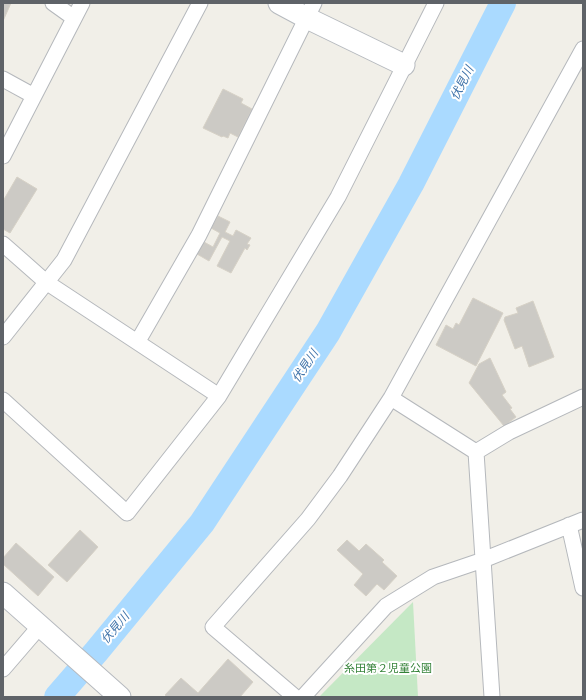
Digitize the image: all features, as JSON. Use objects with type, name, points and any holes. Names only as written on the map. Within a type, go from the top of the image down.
[{"type":"street","points":[[52,3],[74,18]]},
{"type":"street","points":[[3,156],[82,3]]},
{"type":"street","points":[[3,337],[64,260],[200,3]]},
{"type":"street","points":[[279,3],[311,11],[404,65]]},
{"type":"street","points":[[3,400],[127,513],[220,396],[338,197],[436,3]]},
{"type":"street","points":[[138,341],[199,235],[311,11]]},
{"type":"street","points":[[295,697],[213,627],[308,519],[340,476],[391,398],[583,49]]},
{"type":"street","points":[[3,80],[34,96]]},
{"type":"street","points":[[3,244],[46,282],[220,396]]},
{"type":"street","points":[[476,452],[509,432],[583,397]]},
{"type":"street","points":[[391,398],[476,452]]},
{"type":"street","points":[[476,452],[492,697]]},
{"type":"street","points":[[302,697],[386,606],[433,577],[483,560],[576,522],[583,588]]},
{"type":"street","points":[[3,593],[45,629],[118,696]]},
{"type":"street","points":[[3,669],[45,629]]},
{"type":"green space","name":"糸田第２児童公園","points":[[413,602],[418,697],[319,697]]},
{"type":"building","points":[[3,3],[11,3],[3,21]]},
{"type":"building","points":[[223,89],[243,99],[241,103],[252,109],[238,137],[230,133],[228,138],[222,137],[203,128]]},
{"type":"building","points":[[17,177],[37,189],[10,233],[3,229],[3,201]]},
{"type":"building","points":[[218,216],[230,222],[225,232],[233,236],[236,230],[251,238],[247,244],[250,245],[247,250],[245,248],[231,273],[217,266],[230,241],[222,237],[209,261],[197,254],[204,242],[213,247],[220,233],[211,228]]},
{"type":"building","points":[[473,298],[503,313],[476,366],[436,345],[446,325],[453,329],[456,323],[459,325]]},
{"type":"building","points":[[533,301],[554,357],[529,367],[522,346],[515,349],[504,320],[505,317],[518,313],[516,308]]},
{"type":"building","points":[[490,358],[506,392],[502,395],[512,408],[510,409],[516,417],[504,426],[469,383],[479,364]]},
{"type":"building","points":[[80,530],[98,547],[67,582],[48,565]]},
{"type":"building","points":[[347,540],[359,551],[366,544],[384,560],[382,562],[397,576],[384,590],[377,584],[366,596],[354,585],[363,574],[337,550]]},
{"type":"building","points":[[16,543],[54,577],[38,596],[3,564],[3,558]]},
{"type":"building","points":[[228,659],[253,682],[240,697],[167,697],[165,695],[181,678],[198,693]]},
{"type":"waterway","name":"伏見川","points":[[57,697],[202,523],[328,332],[411,184],[503,3]]}]
